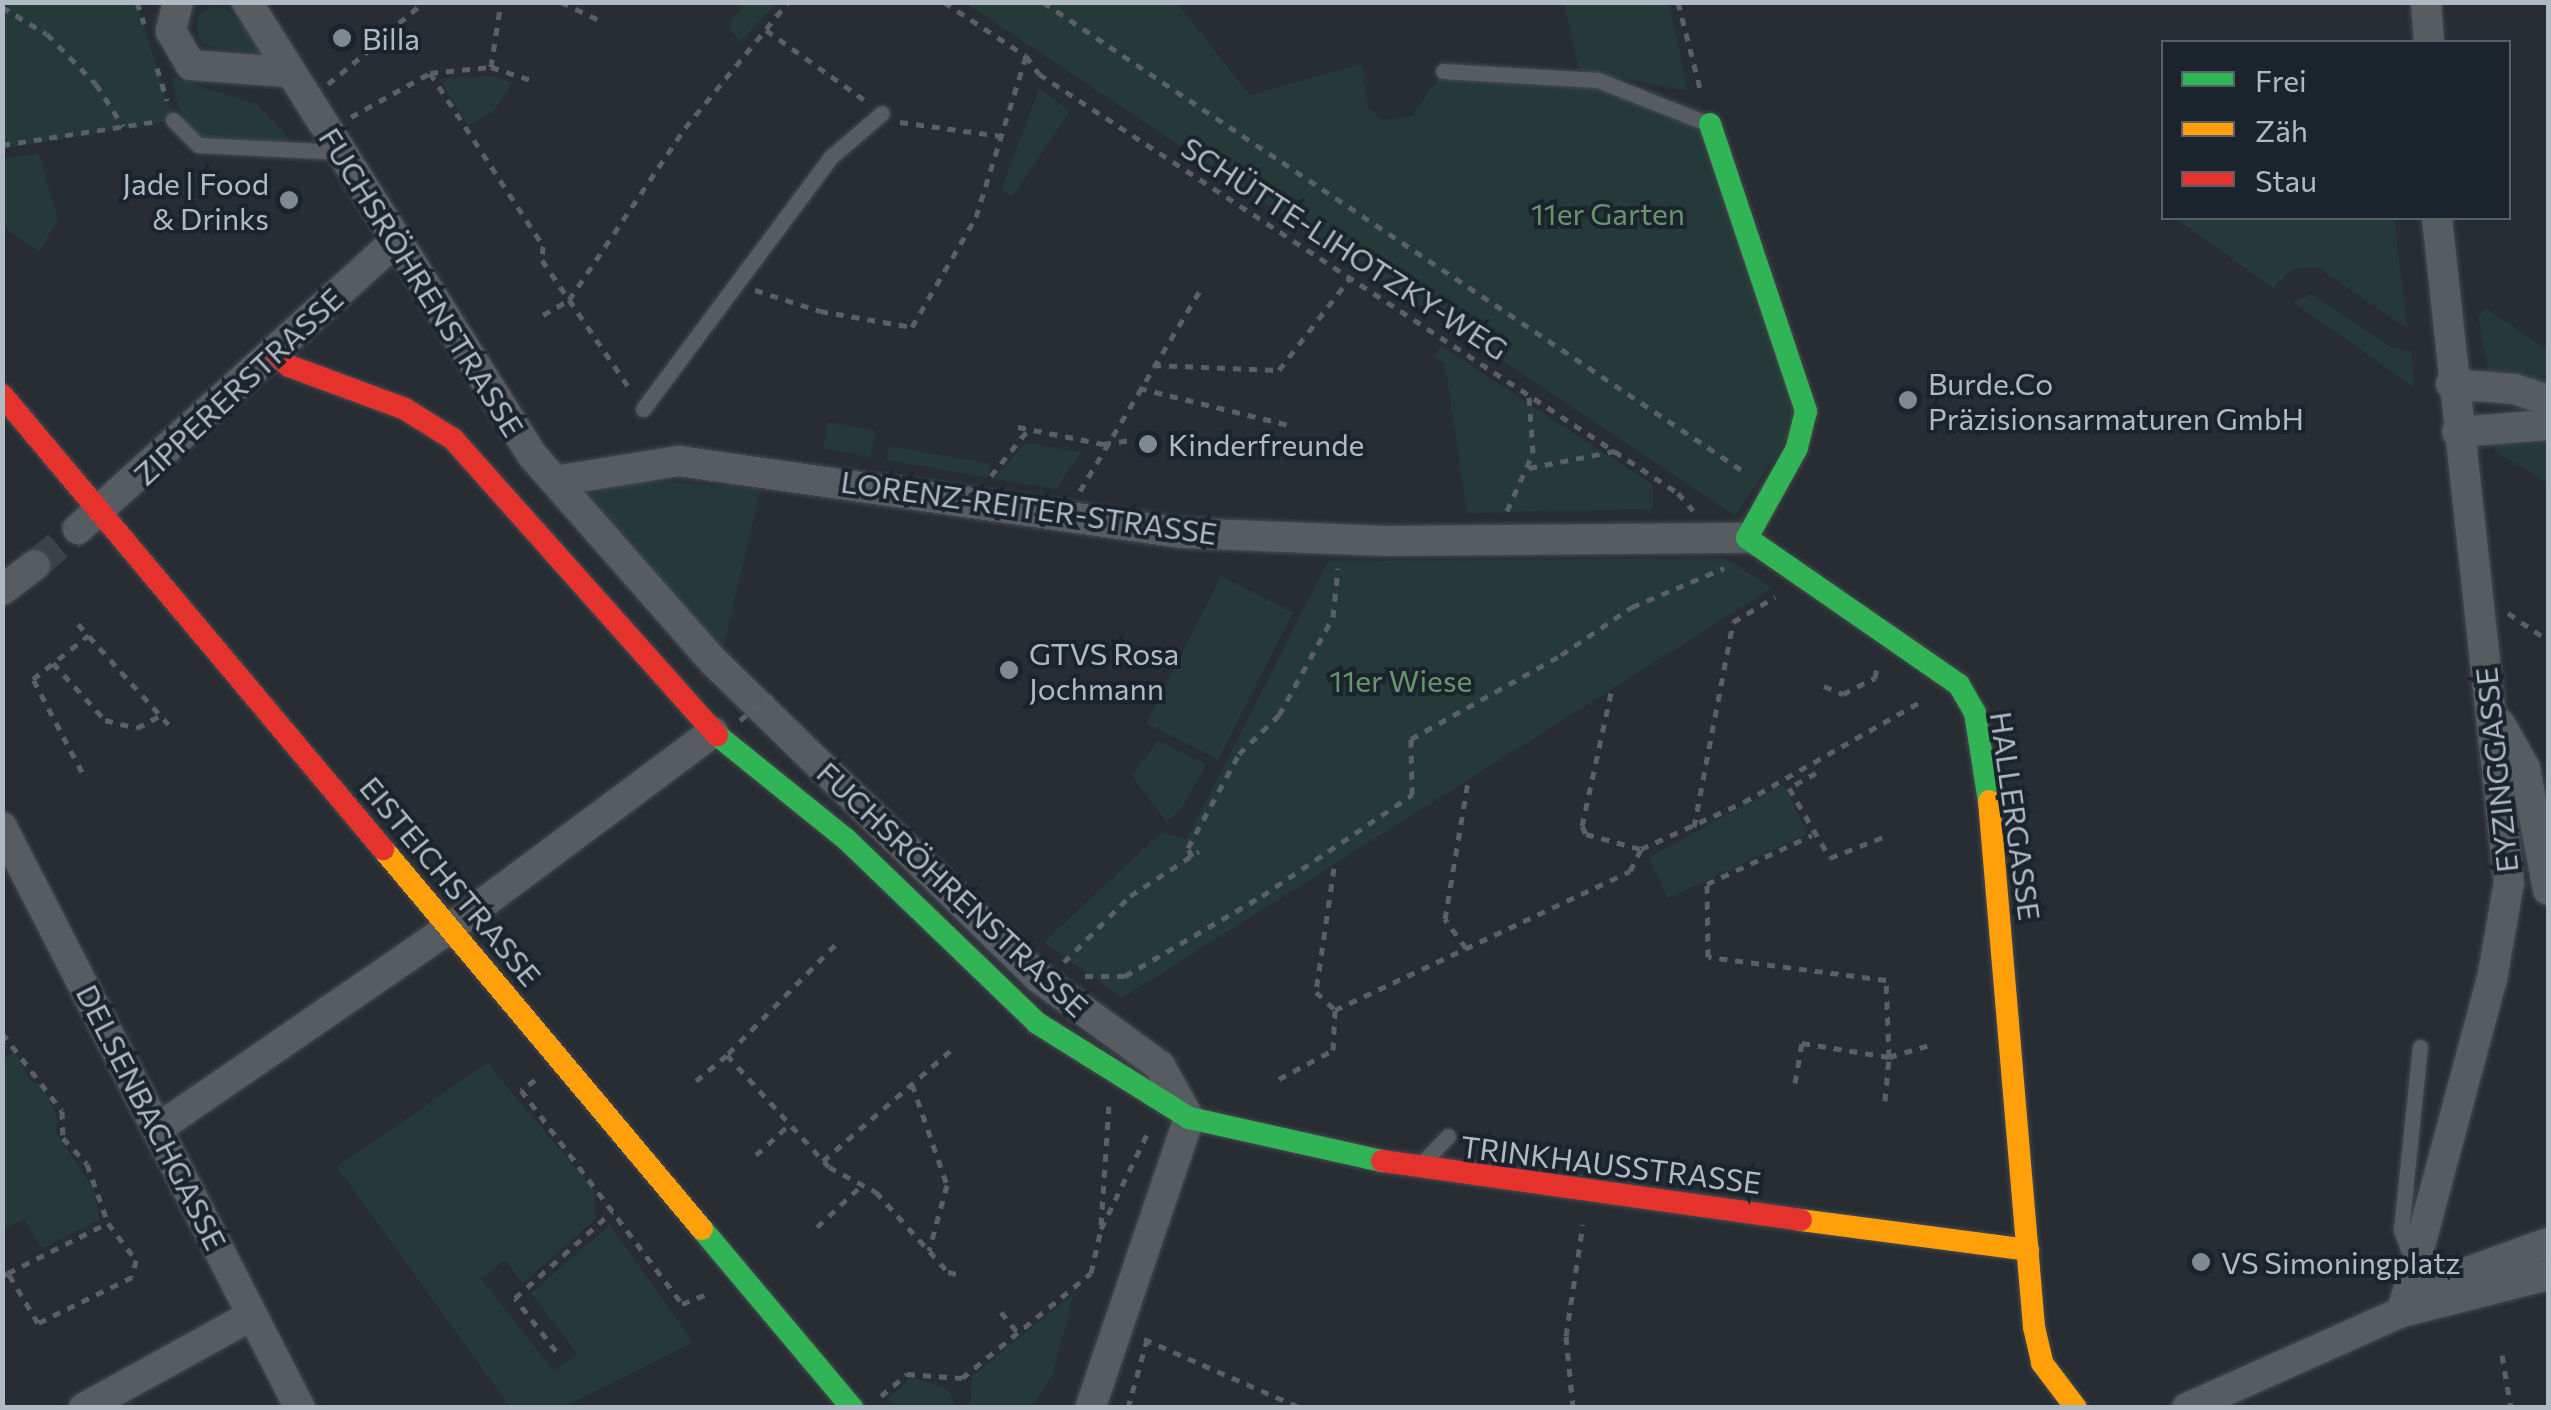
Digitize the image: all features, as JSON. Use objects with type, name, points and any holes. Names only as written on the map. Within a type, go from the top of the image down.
[{"type":"street","points":[[178,2],[171,32],[191,65],[286,72]]},
{"type":"street","name":"FUCHSRÖHRENSTRASSE","points":[[247,2],[286,72],[555,481],[714,662],[1039,978],[1160,1066],[1189,1118]]},
{"type":"street","points":[[2426,2],[2429,40]]},
{"type":"street","points":[[1710,124],[1806,411],[1797,448],[1744,543]]},
{"type":"street","name":"EYZINGGASSE","points":[[2402,1312],[2492,980],[2509,883],[2494,713],[2457,432],[2437,220]]},
{"type":"street","name":"ZIPPERERSTRASSE","points":[[78,529],[397,240]]},
{"type":"street","name":"FUCHSRÖHRENSTRASSE","points":[[275,352],[289,366],[406,409],[453,439],[726,726],[1037,1023],[1110,1074],[1189,1118]]},
{"type":"street","points":[[2452,384],[2548,400]]},
{"type":"street","name":"EISTEICHSTRASSE","points":[[2,394],[104,509],[852,1408]]},
{"type":"street","points":[[2457,432],[2548,425]]},
{"type":"street","name":"LORENZ-REITER-STRASSE","points":[[555,481],[657,460],[709,463],[1123,526],[1339,540],[1744,543]]},
{"type":"street","name":"HALLERGASSE","points":[[1744,543],[1960,684],[1975,714],[1997,855],[2028,1250],[2042,1362],[2076,1408]]},
{"type":"street","points":[[2,590],[35,565]]},
{"type":"street","points":[[2494,713],[2526,768],[2548,890]]},
{"type":"street","points":[[160,1127],[450,928],[726,726]]},
{"type":"street","name":"DELSENBACHGASSE","points":[[2,826],[160,1127],[300,1408]]},
{"type":"street","points":[[1090,1408],[1189,1118]]},
{"type":"street","name":"TRINKHAUSSTRASSE","points":[[1189,1118],[1416,1168],[2028,1250]]},
{"type":"street","points":[[2402,1312],[2440,1282],[2548,1243]]},
{"type":"street","points":[[2187,1408],[2402,1312],[2548,1275]]},
{"type":"street","points":[[84,1408],[251,1316]]},
{"type":"lane","points":[[1442,71],[1598,80],[1710,124]]},
{"type":"lane","points":[[643,408],[732,282],[831,157],[882,112]]},
{"type":"lane","points":[[173,120],[198,145],[334,142]]},
{"type":"lane","points":[[2414,1268],[2400,1230],[2420,1047]]},
{"type":"lane","points":[[1416,1168],[1448,1136]]},
{"type":"path","points":[[400,23],[424,2]]},
{"type":"path","points":[[491,67],[501,2]]},
{"type":"path","points":[[561,2],[598,20]]},
{"type":"path","points":[[543,315],[569,300],[685,128],[788,2]]},
{"type":"path","name":"SCHÜTTE-LIHOTZKY-WEG","points":[[944,2],[1026,56],[1039,74],[1678,493],[1744,543]]},
{"type":"path","points":[[1043,2],[1774,491]]},
{"type":"path","points":[[1678,2],[1710,124]]},
{"type":"path","points":[[2,7],[47,34],[96,84],[122,126]]},
{"type":"path","points":[[766,30],[882,112],[1001,136]]},
{"type":"path","points":[[305,100],[373,47]]},
{"type":"path","points":[[732,282],[820,311],[912,327],[976,217],[1026,56]]},
{"type":"path","points":[[334,142],[430,73],[491,67],[529,79]]},
{"type":"path","points":[[430,73],[543,246],[542,260],[643,408]]},
{"type":"path","points":[[2,145],[173,120]]},
{"type":"path","points":[[1153,365],[1279,370],[1350,278]]},
{"type":"path","points":[[1078,498],[1104,444],[1202,287]]},
{"type":"path","points":[[1139,388],[1288,425]]},
{"type":"path","points":[[1502,520],[1529,468],[1529,396]]},
{"type":"path","points":[[1018,427],[1027,432],[1104,444],[1133,440]]},
{"type":"path","points":[[984,484],[1027,432]]},
{"type":"path","points":[[1529,468],[1614,451]]},
{"type":"path","points":[[1192,857],[1188,848],[1239,754],[1279,715],[1334,617],[1339,540]]},
{"type":"path","points":[[1082,976],[1125,976],[1262,896],[1412,796],[1411,739],[1744,543]]},
{"type":"path","points":[[1694,826],[1733,622],[1802,578]]},
{"type":"path","points":[[78,624],[168,724]]},
{"type":"path","points":[[82,772],[34,680],[89,634]]},
{"type":"path","points":[[1824,686],[1843,694],[1875,678],[1889,641]]},
{"type":"path","points":[[53,663],[105,720],[137,728],[160,715]]},
{"type":"path","points":[[1611,693],[1582,826],[1586,834],[1640,849],[1694,826],[1918,702]]},
{"type":"path","points":[[726,726],[774,695]]},
{"type":"path","points":[[1816,773],[1790,788],[1812,835],[1830,858],[1883,838]]},
{"type":"path","points":[[1466,948],[1445,920],[1468,782]]},
{"type":"path","points":[[1812,835],[1706,884],[1708,957],[1886,980],[1885,1101]]},
{"type":"path","points":[[1336,1010],[1630,871],[1640,849]]},
{"type":"path","points":[[1064,962],[1130,896],[1198,851]]},
{"type":"path","points":[[1334,868],[1316,992],[1336,1010]]},
{"type":"path","points":[[696,1081],[835,944]]},
{"type":"path","points":[[1279,1079],[1333,1050],[1336,1010]]},
{"type":"path","points":[[3,1034],[62,1111],[63,1138],[87,1164],[108,1223],[136,1260],[132,1277],[38,1323],[5,1275],[108,1223]]},
{"type":"path","points":[[1795,1084],[1802,1043],[1888,1057],[1930,1045]]},
{"type":"path","points":[[823,1160],[951,1050]]},
{"type":"path","points":[[726,1055],[823,1160],[862,1185],[957,1274]]},
{"type":"path","points":[[561,1060],[521,1090],[682,1304],[744,1279]]},
{"type":"path","points":[[867,1408],[907,1374],[962,1378],[1091,1273],[1101,1229],[1110,1074]]},
{"type":"path","points":[[912,1084],[947,1185],[929,1251]]},
{"type":"path","points":[[1101,1229],[1162,1102]]},
{"type":"path","points":[[756,1155],[790,1124]]},
{"type":"path","points":[[817,1227],[862,1185]]},
{"type":"path","points":[[556,1351],[515,1298],[612,1212]]},
{"type":"path","points":[[1573,1408],[1566,1336],[1582,1227]]},
{"type":"path","points":[[1001,1312],[1018,1333]]},
{"type":"path","points":[[1118,1330],[1301,1408]]},
{"type":"path","points":[[1128,1408],[1146,1340]]},
{"type":"path","points":[[2502,1355],[2511,1408]]},
{"type":"green space","points":[[745,2],[776,3],[741,42],[728,27]]},
{"type":"green space","points":[[3,3],[137,3],[173,120],[3,149]]},
{"type":"green space","name":"11er Garten","points":[[965,3],[1177,3],[1250,95],[1362,64],[1368,108],[1383,120],[1412,116],[1443,71],[1568,76],[1710,124],[1806,411],[1735,516]]},
{"type":"green space","points":[[1564,3],[1669,3],[1688,91],[1579,70]]},
{"type":"green space","points":[[213,6],[226,9],[265,44],[263,54],[211,47],[198,39],[197,17]]},
{"type":"green space","points":[[493,76],[512,83],[494,111],[468,126],[439,79]]},
{"type":"green space","points":[[171,77],[256,104],[289,138],[283,144],[218,144],[197,136],[183,122]]},
{"type":"green space","points":[[1039,89],[1070,111],[1012,197],[1001,191]]},
{"type":"green space","points":[[39,154],[58,220],[39,252],[3,226],[2,159]]},
{"type":"green space","points":[[2178,220],[2394,220],[2407,328],[2317,267],[2293,269],[2273,288]]},
{"type":"green space","points":[[2312,294],[2392,348],[2411,351],[2414,387],[2293,302]]},
{"type":"green space","points":[[2486,308],[2548,350],[2548,391],[2489,375],[2478,316]]},
{"type":"green space","points":[[1441,346],[1653,485],[1653,509],[1467,513],[1445,364],[1433,357]]},
{"type":"green space","points":[[828,422],[875,430],[871,457],[823,449]]},
{"type":"green space","points":[[2548,436],[2548,483],[2493,450],[2505,441]]},
{"type":"green space","points":[[1025,443],[1081,452],[1056,489],[994,479]]},
{"type":"green space","points":[[889,446],[990,464],[988,478],[887,460]]},
{"type":"green space","points":[[642,480],[761,489],[723,648],[589,495]]},
{"type":"green space","name":"11er Wiese","points":[[1725,558],[1772,588],[1122,998],[1044,942],[1161,833],[1187,839],[1328,561]]},
{"type":"green space","points":[[1221,576],[1293,613],[1218,760],[1146,723]]},
{"type":"green space","points":[[1158,741],[1206,765],[1181,810],[1166,822],[1132,775]]},
{"type":"green space","points":[[1784,784],[1807,834],[1668,898],[1649,857]]},
{"type":"green space","points":[[15,1052],[29,1079],[43,1088],[58,1118],[55,1131],[93,1188],[100,1219],[42,1249],[24,1219],[3,1230],[3,1058]]},
{"type":"green space","points":[[487,1063],[595,1191],[595,1219],[523,1283],[505,1260],[481,1279],[554,1371],[578,1354],[531,1293],[610,1225],[693,1342],[564,1407],[510,1407],[337,1167]]},
{"type":"green space","points":[[1074,1293],[1052,1376],[1032,1407],[970,1407],[972,1376]]},
{"type":"green space","points":[[911,1377],[949,1390],[956,1407],[895,1407],[888,1399]]},
{"type":"tunnel","points":[[35,565],[78,529]]},
{"type":"traffic: fast","points":[[1710,124],[1806,411],[1797,448],[1747,538],[1959,685],[1975,713],[1989,801]]},
{"type":"traffic: fast","points":[[717,735],[846,839],[1037,1023],[1189,1118],[1382,1161]]},
{"type":"traffic: fast","points":[[702,1229],[852,1408]]},
{"type":"traffic: slow","points":[[1989,801],[2034,1327],[2042,1363],[2076,1408]]},
{"type":"traffic: slow","points":[[383,849],[702,1229]]},
{"type":"traffic: slow","points":[[1801,1220],[2028,1250]]},
{"type":"traffic: jam","points":[[275,352],[289,366],[405,409],[453,439],[717,735]]},
{"type":"traffic: jam","points":[[2,395],[383,849]]},
{"type":"traffic: jam","points":[[1382,1161],[1801,1220]]},
{"type":"place","name":"Billa","points":[[342,38]]},
{"type":"place","name":"Jade | Food & Drinks","points":[[289,200]]},
{"type":"place","name":"Burde.Co Präzisionsarmaturen GmbH","points":[[1908,400]]},
{"type":"place","name":"Kinderfreunde","points":[[1148,444]]},
{"type":"place","name":"GTVS Rosa Jochmann","points":[[1009,670]]},
{"type":"place","name":"VS Simoningplatz","points":[[2201,1262]]}]
